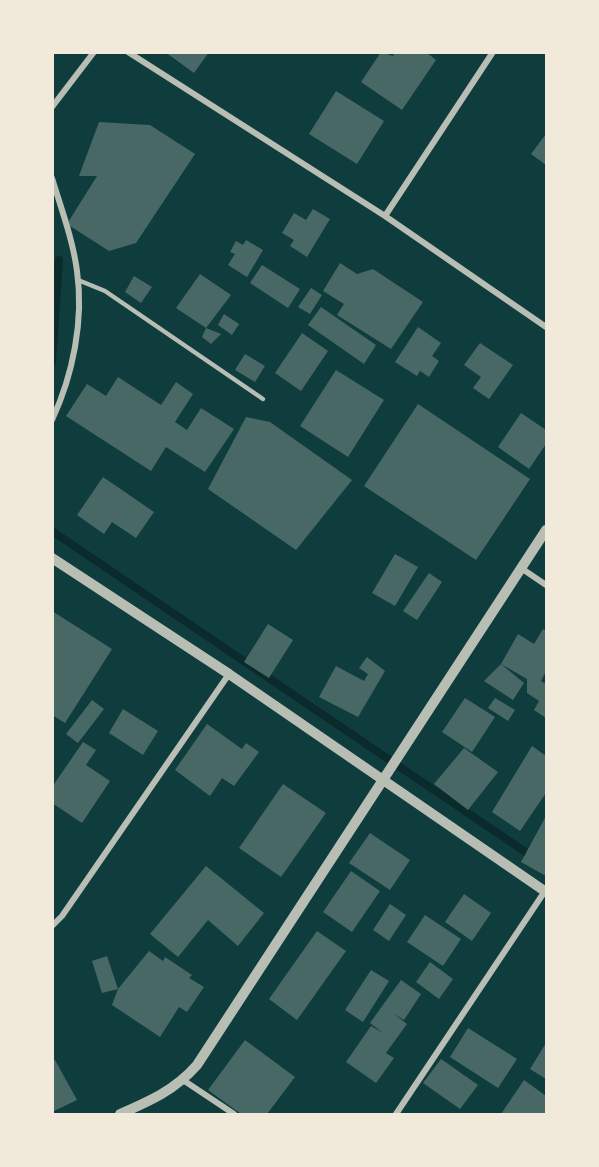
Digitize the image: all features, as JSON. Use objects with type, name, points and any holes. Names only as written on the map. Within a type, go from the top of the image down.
[{"type":"street","points":[[52,107],[94,52]]},
{"type":"street","points":[[128,52],[386,216],[546,327]]},
{"type":"street","points":[[386,216],[493,52]]},
{"type":"street","points":[[52,178],[78,280],[73,357],[68,384],[52,420]]},
{"type":"street","points":[[120,1114],[163,1095],[183,1080],[197,1065],[546,530]]},
{"type":"street","points":[[52,558],[228,674],[546,892],[396,1114]]},
{"type":"street","points":[[521,568],[546,585]]},
{"type":"street","points":[[52,926],[62,916],[228,674]]},
{"type":"street","points":[[183,1080],[234,1114]]},
{"type":"lane","points":[[78,280],[105,291],[263,399]]},
{"type":"building","points":[[165,52],[209,52],[194,73]]},
{"type":"building","points":[[381,52],[393,56],[395,52],[426,52],[436,60],[402,110],[361,82]]},
{"type":"building","points":[[336,91],[384,121],[357,164],[309,134]]},
{"type":"building","points":[[99,122],[150,125],[195,154],[136,243],[109,251],[67,224],[97,176],[79,176]]},
{"type":"building","points":[[546,134],[546,165],[531,154]]},
{"type":"building","points":[[313,209],[330,219],[307,257],[290,246],[294,240],[282,233],[294,213],[306,220]]},
{"type":"building","points":[[246,240],[263,250],[247,277],[228,265],[235,254],[230,252],[236,241],[243,245]]},
{"type":"building","points":[[340,263],[357,274],[373,269],[423,302],[391,349],[337,315],[344,304],[323,291]]},
{"type":"building","points":[[262,265],[300,289],[288,308],[250,283]]},
{"type":"building","points":[[200,274],[231,295],[206,328],[176,308]]},
{"type":"building","points":[[134,276],[152,287],[141,303],[125,292]]},
{"type":"building","points":[[311,288],[322,295],[310,314],[298,307]]},
{"type":"building","points":[[321,307],[376,345],[364,364],[308,325]]},
{"type":"building","points":[[224,314],[239,324],[232,335],[218,325]]},
{"type":"building","points":[[418,327],[441,343],[432,356],[439,361],[429,377],[420,371],[417,376],[395,362]]},
{"type":"building","points":[[206,328],[221,334],[211,344],[202,337]]},
{"type":"building","points":[[302,333],[328,351],[301,391],[275,373]]},
{"type":"building","points":[[480,343],[513,365],[489,399],[473,388],[481,377],[464,365]]},
{"type":"building","points":[[245,354],[265,366],[255,382],[235,370]]},
{"type":"building","points":[[336,370],[384,400],[348,457],[300,426]]},
{"type":"building","points":[[118,377],[161,405],[176,382],[193,394],[175,422],[187,430],[201,408],[234,429],[205,472],[166,447],[151,471],[66,416],[87,384],[106,396]]},
{"type":"building","points":[[418,404],[530,479],[476,560],[364,486]]},
{"type":"building","points":[[521,413],[546,430],[546,444],[529,469],[498,447]]},
{"type":"building","points":[[246,417],[270,422],[352,480],[296,550],[208,489]]},
{"type":"building","points":[[103,477],[154,512],[136,538],[112,522],[104,534],[77,515]]},
{"type":"building","points":[[395,554],[418,567],[395,606],[372,593]]},
{"type":"building","points":[[429,573],[442,582],[417,620],[403,611]]},
{"type":"building","points":[[52,611],[112,649],[65,723],[52,715]]},
{"type":"building","points":[[268,624],[293,640],[269,678],[244,662]]},
{"type":"building","points":[[543,629],[546,631],[546,671],[541,681],[546,684],[546,718],[534,710],[539,701],[527,693],[527,679],[501,664],[518,634],[534,644]]},
{"type":"building","points":[[367,657],[385,671],[358,717],[319,697],[336,666],[364,681],[368,674],[359,668]]},
{"type":"building","points":[[501,664],[524,683],[513,700],[484,681]]},
{"type":"building","points":[[465,698],[495,717],[472,752],[442,732]]},
{"type":"building","points":[[495,698],[515,710],[508,721],[488,708]]},
{"type":"building","points":[[92,700],[104,709],[78,743],[66,734]]},
{"type":"building","points":[[123,709],[158,731],[143,755],[109,733]]},
{"type":"building","points":[[207,724],[242,749],[246,743],[259,752],[234,786],[222,778],[210,796],[175,770]]},
{"type":"building","points":[[83,742],[96,750],[86,765],[110,781],[82,823],[52,803],[52,787]]},
{"type":"building","points":[[532,746],[546,756],[546,793],[520,831],[492,812]]},
{"type":"building","points":[[464,748],[498,772],[468,810],[434,784]]},
{"type":"building","points":[[283,784],[326,813],[281,877],[239,848]]},
{"type":"building","points":[[546,816],[546,876],[521,862]]},
{"type":"building","points":[[370,833],[410,860],[390,890],[349,863]]},
{"type":"building","points":[[206,866],[264,913],[238,946],[208,920],[178,957],[150,934]]},
{"type":"building","points":[[351,871],[380,891],[352,932],[323,912]]},
{"type":"building","points":[[464,894],[491,913],[472,941],[445,922]]},
{"type":"building","points":[[390,904],[406,915],[389,941],[373,930]]},
{"type":"building","points":[[425,915],[461,939],[443,966],[407,942]]},
{"type":"building","points":[[317,931],[346,951],[297,1020],[269,999]]},
{"type":"building","points":[[149,951],[163,961],[165,957],[192,975],[189,978],[204,987],[187,1012],[179,1007],[160,1037],[112,1005],[118,989]]},
{"type":"building","points":[[107,956],[118,989],[102,993],[92,961]]},
{"type":"building","points":[[430,962],[453,979],[439,999],[416,982]]},
{"type":"building","points":[[371,970],[389,981],[363,1022],[345,1010]]},
{"type":"building","points":[[401,980],[421,994],[404,1020],[393,1013],[407,1024],[386,1053],[394,1058],[376,1083],[346,1062],[371,1026],[383,1033],[370,1023]]},
{"type":"building","points":[[468,1028],[517,1059],[498,1088],[450,1057]]},
{"type":"building","points":[[245,1040],[295,1077],[267,1114],[241,1114],[208,1090]]},
{"type":"building","points":[[546,1043],[546,1079],[530,1069]]},
{"type":"building","points":[[441,1059],[478,1085],[460,1109],[423,1083]]},
{"type":"building","points":[[55,1060],[77,1100],[52,1112],[52,1061]]},
{"type":"building","points":[[524,1080],[546,1096],[546,1114],[501,1114]]},
{"type":"waterway","points":[[52,362],[59,260]]},
{"type":"waterway","points":[[52,531],[546,866]]}]
